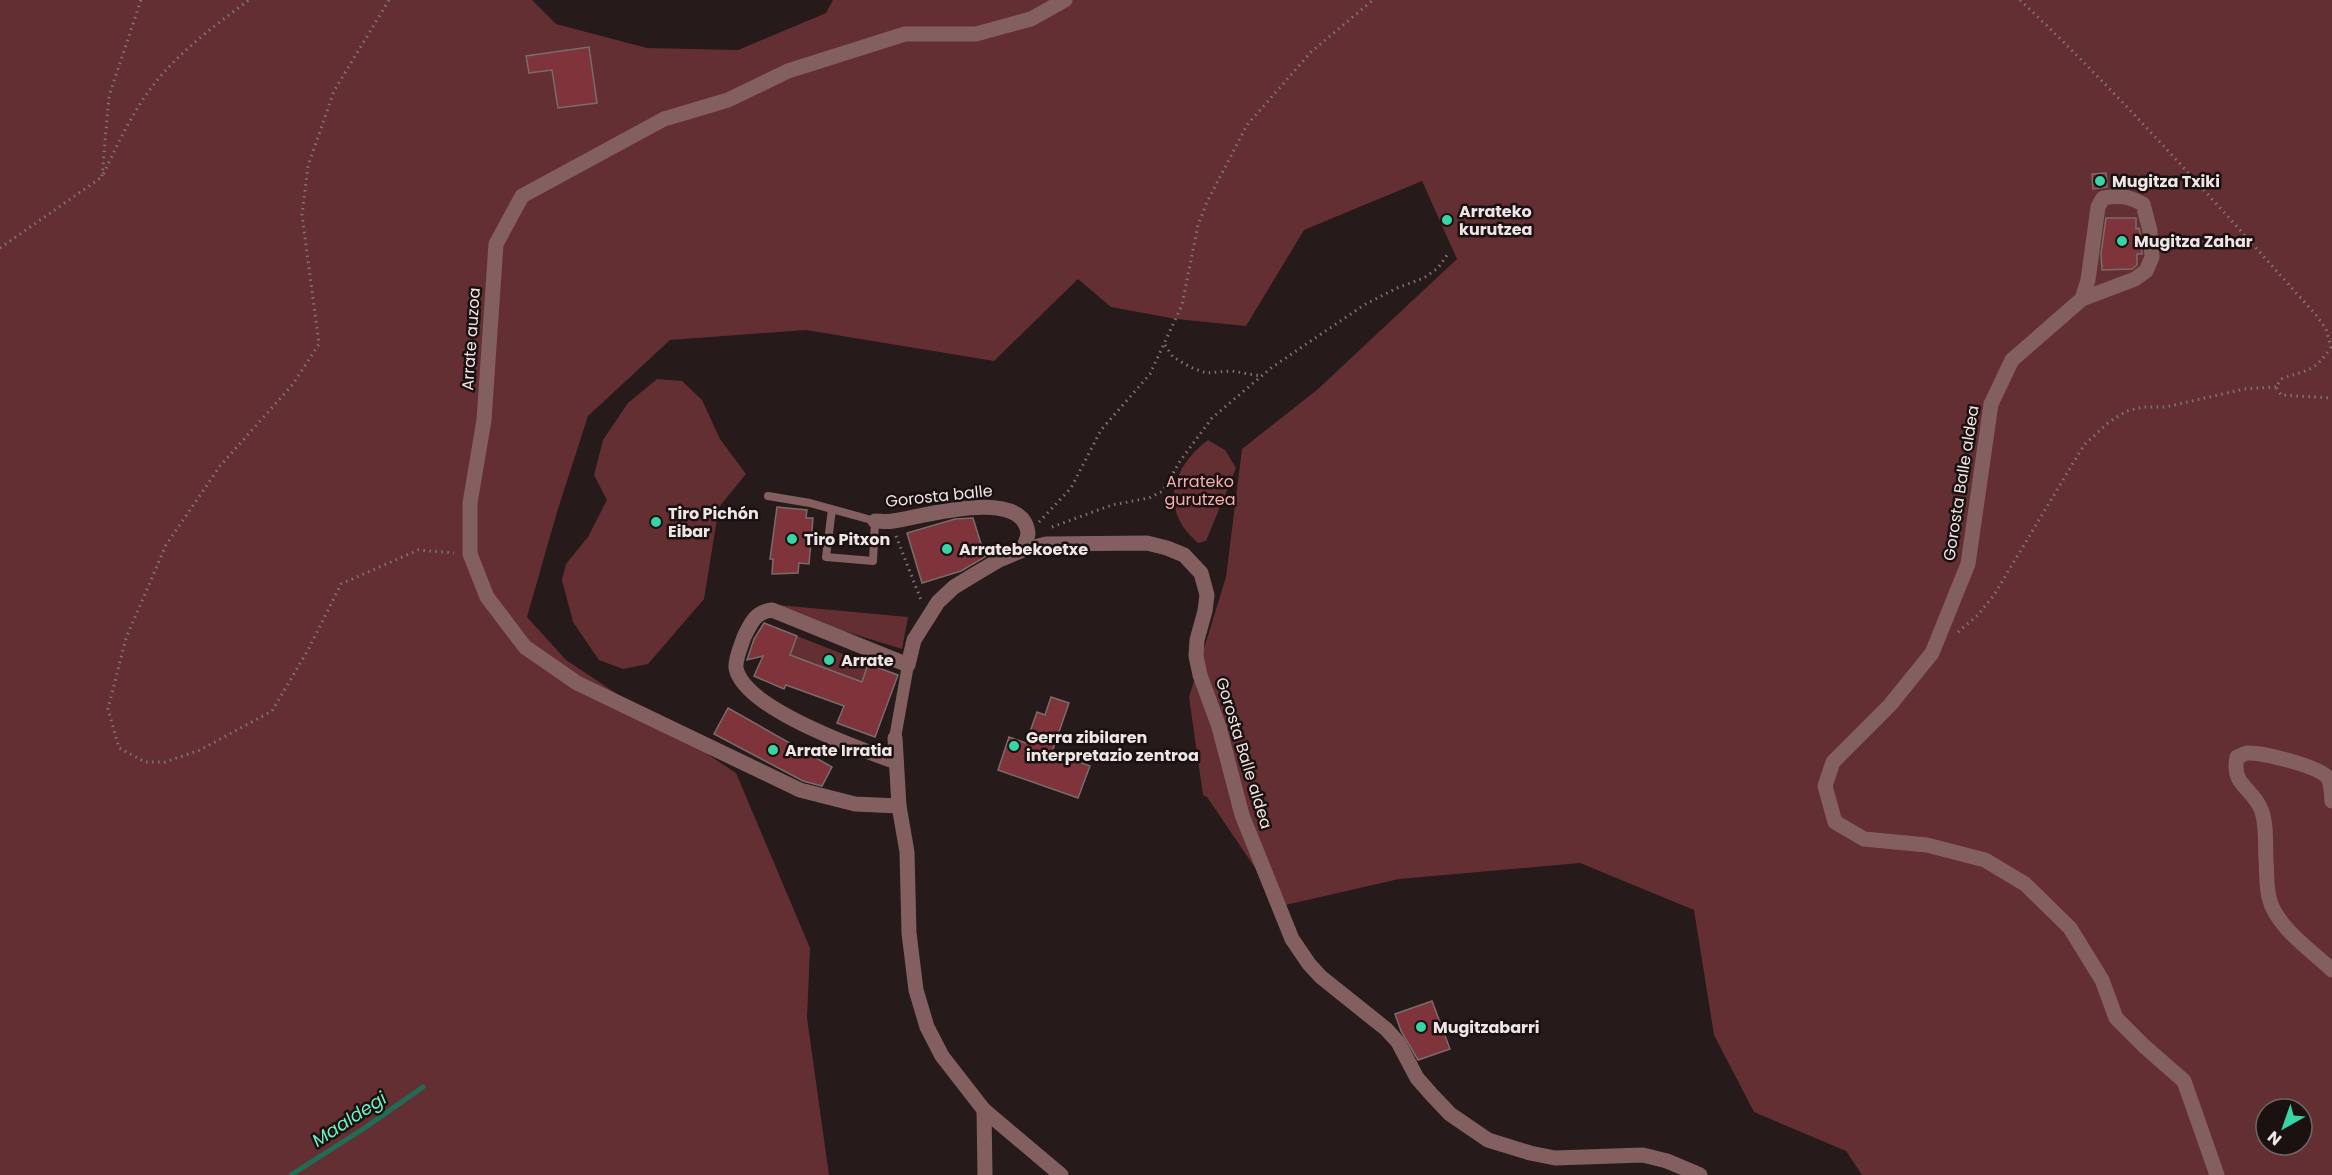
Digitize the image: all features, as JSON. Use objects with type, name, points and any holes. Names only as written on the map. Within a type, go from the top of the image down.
[{"type":"street","name":"Arrate auzoa","points":[[899,806],[855,804],[800,790],[577,683],[525,647],[487,597],[470,554],[470,503],[484,420],[496,244],[522,196],[664,119],[728,100],[788,71],[905,34],[976,34],[1031,19],[1065,0]]},
{"type":"street","name":"Gorosta Balle aldea","points":[[2082,299],[2088,280],[2098,207],[2103,198],[2116,195],[2129,196],[2143,204],[2150,231],[2152,257],[2146,271],[2135,279],[2082,299],[2012,360],[1991,404],[1968,564],[1932,653],[1890,705],[1833,762],[1825,786],[1835,822],[1864,839],[1927,845],[1984,860],[2025,884],[2070,928],[2102,980],[2116,1018],[2184,1081],[2217,1175]]},
{"type":"street","name":"Gorosta balle","points":[[875,521],[890,522],[979,507],[1002,508],[1015,512],[1024,521],[1029,535]]},
{"type":"street","points":[[1023,550],[1029,535]]},
{"type":"street","name":"Gorosta Balle aldea","points":[[908,665],[914,640],[938,602],[954,587],[999,560],[1023,550],[1046,544],[1147,543],[1184,555],[1201,573],[1207,595],[1197,640],[1196,656],[1200,675],[1219,727],[1242,816],[1292,939],[1321,977],[1386,1029],[1398,1042],[1417,1078],[1450,1114],[1488,1140],[1555,1158],[1643,1155],[1667,1161],[1700,1175]]},
{"type":"street","points":[[896,762],[833,740],[772,707],[746,687],[736,668],[738,654],[755,616],[763,611],[772,610],[908,665],[895,738],[896,762],[899,806],[907,852],[909,933],[916,990],[927,1027],[942,1056],[984,1110],[1061,1175]]},
{"type":"street","points":[[2332,801],[2331,785],[2327,776],[2319,771],[2304,764],[2247,753],[2238,757],[2235,767],[2238,779],[2260,808],[2264,824],[2269,898],[2274,912],[2281,923],[2332,970]]},
{"type":"street","points":[[984,1110],[985,1175]]},
{"type":"lane","points":[[768,496],[832,509],[875,521],[873,561],[826,556],[832,509]]},
{"type":"path","points":[[102,177],[109,96],[141,0]]},
{"type":"path","points":[[0,248],[102,177],[130,119],[167,69],[206,33],[249,0]]},
{"type":"path","points":[[389,0],[334,90],[308,166],[302,215],[320,344],[293,384],[220,466],[166,545],[126,638],[108,709],[119,748],[145,762],[165,762],[200,750],[272,711],[308,651],[341,584],[418,550],[470,554]]},
{"type":"path","points":[[1029,535],[1071,488],[1101,430],[1150,374],[1166,345],[1182,305],[1198,225],[1207,202],[1247,125],[1311,52],[1373,0]]},
{"type":"path","points":[[2020,0],[2085,61],[2167,149],[2326,329],[2331,347],[2323,360],[2311,370],[2281,379],[2276,387]]},
{"type":"path","points":[[1051,527],[1112,505],[1149,498],[1163,491],[1180,461],[1212,418],[1262,376],[1364,305],[1397,288],[1424,278],[1438,268],[1447,255]]},
{"type":"path","points":[[1166,345],[1173,357],[1206,373],[1232,372],[1262,376]]},
{"type":"path","points":[[2276,387],[2281,395],[2332,398]]},
{"type":"path","points":[[1932,653],[1978,615],[1994,595],[2084,445],[2109,422],[2127,411],[2143,407],[2166,407],[2244,389],[2276,387]]},
{"type":"path","points":[[890,522],[928,618]]},
{"type":"green space","points":[[0,0],[532,0],[556,24],[647,48],[738,50],[826,13],[833,0],[2332,0],[2332,1175],[1862,1175],[1846,1151],[1754,1112],[1714,1035],[1694,910],[1580,863],[1399,879],[1281,906],[1207,797],[1203,795],[1189,697],[1226,577],[1242,449],[1318,389],[1457,259],[1422,181],[1304,230],[1246,326],[1176,319],[1111,307],[1078,279],[994,361],[806,330],[670,340],[588,416],[527,617],[566,660],[736,773],[810,948],[807,1018],[829,1175],[0,1175]]},
{"type":"green space","name":"Tiro Pichón Eibar","points":[[657,379],[682,381],[702,400],[720,439],[746,474],[719,507],[704,599],[648,664],[623,669],[599,660],[573,622],[562,580],[566,564],[588,537],[607,500],[594,475],[603,440],[628,403]]},
{"type":"green space","name":"Arrateko gurutzea","points":[[1208,440],[1225,450],[1236,468],[1206,541],[1198,543],[1178,517],[1174,503],[1174,490],[1185,463]]},
{"type":"green space","name":"Arrate","points":[[778,605],[908,617],[902,649],[776,610]]},
{"type":"green space","name":"Arrate","points":[[797,636],[868,664],[862,682],[790,655]]},
{"type":"building","points":[[589,47],[597,103],[558,108],[552,70],[529,73],[526,56]]},
{"type":"building","name":"Mugitza Txiki","points":[[2106,173],[2107,187],[2093,189],[2092,174]]},
{"type":"building","name":"Mugitza Zahar","points":[[2106,218],[2136,218],[2136,229],[2139,228],[2142,254],[2137,254],[2137,265],[2132,269],[2102,270],[2101,254]]},
{"type":"building","name":"Tiro Pitxon","points":[[777,507],[807,510],[806,518],[813,518],[809,564],[799,563],[798,573],[772,574],[773,559],[770,559]]},
{"type":"building","name":"Arratebekoetxe","points":[[973,518],[985,557],[961,571],[922,583],[907,533],[955,519]]},
{"type":"building","points":[[764,623],[797,636],[790,655],[862,682],[868,664],[898,675],[875,737],[837,723],[844,706],[786,685],[784,689],[754,676],[763,656],[747,660],[754,639]]},
{"type":"building","points":[[1051,697],[1069,703],[1052,752],[1090,766],[1078,798],[998,770],[1009,737],[1026,743],[1037,712],[1045,715]]},
{"type":"building","name":"Arrate Irratia","points":[[728,708],[832,767],[822,786],[803,781],[714,734]]},
{"type":"building","name":"Mugitzabarri","points":[[1432,1001],[1450,1049],[1418,1060],[1401,1031],[1395,1014]]},
{"type":"waterway","name":"Maaldegi","points":[[291,1175],[423,1087]]},
{"type":"place","name":"Mugitza Txiki","points":[[2100,181]]},
{"type":"place","name":"Arrateko kurutzea","points":[[1447,220]]},
{"type":"place","name":"Mugitza Zahar","points":[[2122,241]]},
{"type":"place","name":"Tiro Pichón Eibar","points":[[656,522]]},
{"type":"place","name":"Tiro Pitxon","points":[[792,539]]},
{"type":"place","name":"Arratebekoetxe","points":[[947,549]]},
{"type":"place","name":"Arrate","points":[[829,660]]},
{"type":"place","name":"Gerra zibilaren interpretazio zentroa","points":[[1014,746]]},
{"type":"place","name":"Arrate Irratia","points":[[773,750]]},
{"type":"place","name":"Mugitzabarri","points":[[1421,1027]]}]
